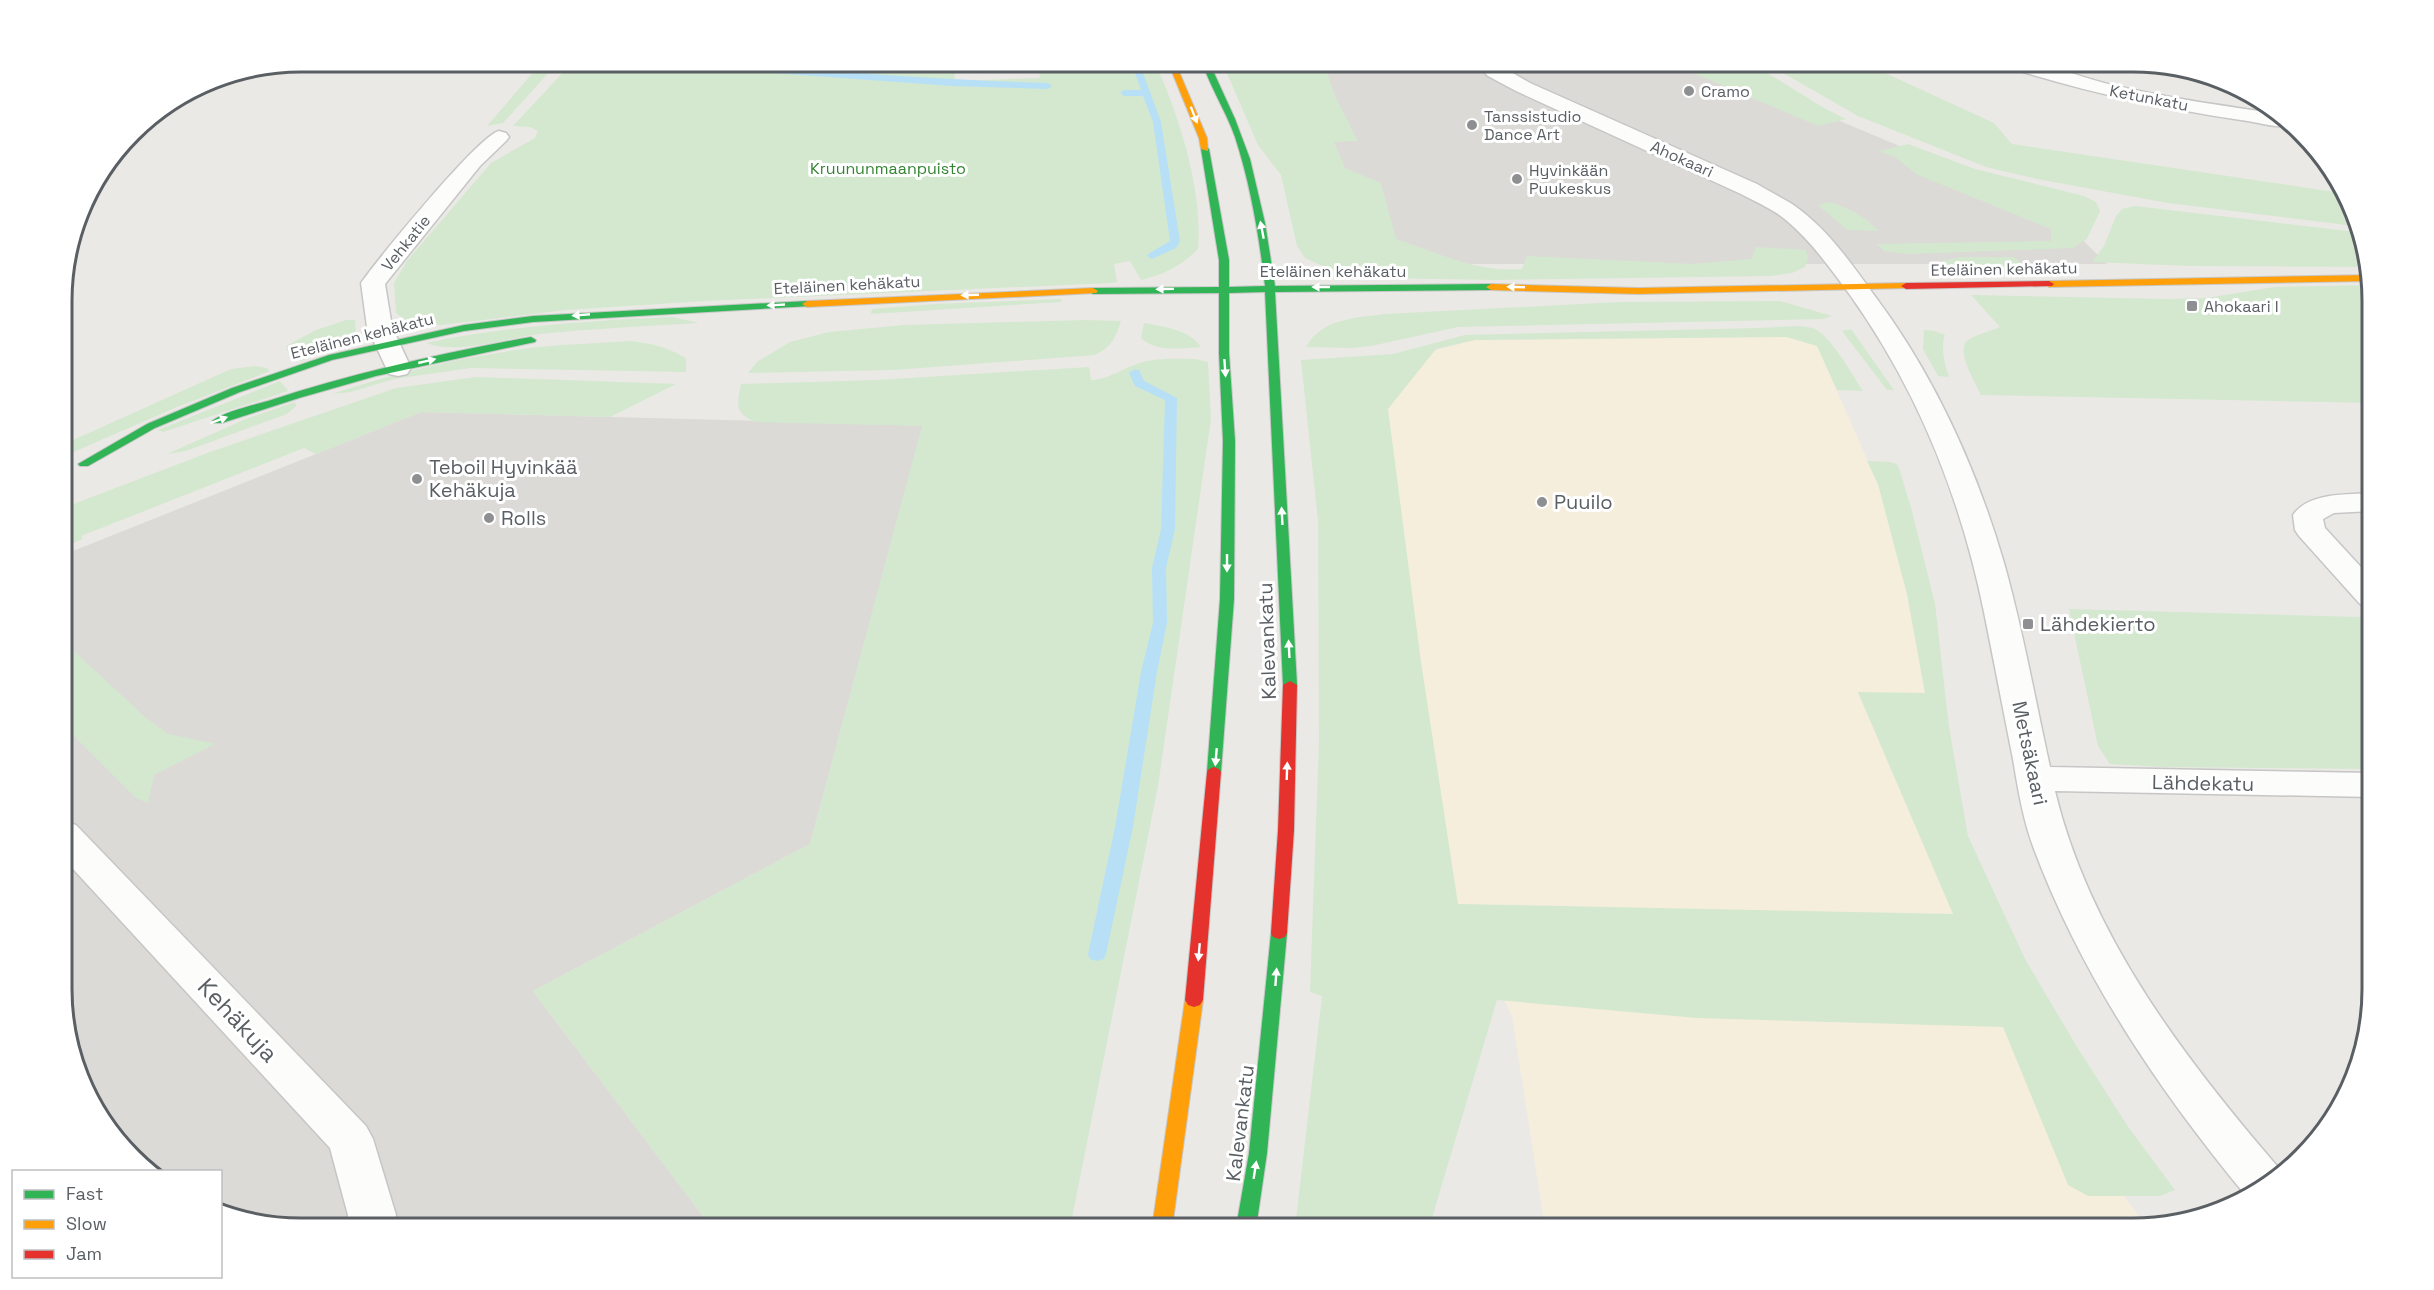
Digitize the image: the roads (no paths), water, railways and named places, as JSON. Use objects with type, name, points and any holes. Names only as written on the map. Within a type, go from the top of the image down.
[{"type":"main road","name":"Kalevankatu","points":[[1163,1218],[1196,986],[1227,599],[1229,441],[1224,353],[1224,260],[1203,138],[1175,72]]},
{"type":"main road","name":"Kalevankatu","points":[[1210,72],[1238,135],[1252,176],[1268,257],[1271,287],[1278,310],[1290,693],[1286,830],[1274,998],[1258,1153],[1248,1218]]},
{"type":"main road","name":"Eteläinen kehäkatu","points":[[150,444],[78,466],[151,426],[236,390],[329,358],[464,328],[532,319],[931,297],[1224,288],[1502,287],[1638,291],[1857,289],[2361,278]]},
{"type":"main road","name":"Eteläinen kehäkatu","points":[[1523,302],[1638,291]]},
{"type":"main road","name":"Eteläinen kehäkatu","points":[[1253,310],[1278,310]]},
{"type":"main road","points":[[202,426],[322,387],[398,368],[549,337]]},
{"type":"street","name":"Ahokaari","points":[[1495,72],[1523,87],[1749,189],[1784,209],[1815,235],[1857,289]]},
{"type":"street","name":"Ketunkatu","points":[[2041,72],[2139,98],[2270,118]]},
{"type":"street","name":"Vehkatie","points":[[398,368],[380,333],[374,306],[373,283],[473,162],[499,136]]},
{"type":"street","name":"Metsäkaari","points":[[1857,289],[1884,323],[1925,396],[1944,433],[1968,497],[1999,606],[2051,843],[2075,902],[2129,1001],[2186,1086],[2260,1179]]},
{"type":"street","points":[[2362,503],[2328,505],[2308,515],[2310,530],[2362,587]]},
{"type":"street","name":"Lähdekatu","points":[[2035,778],[2090,781],[2362,785]]},
{"type":"street","name":"Kehäkuja","points":[[72,844],[350,1139],[371,1218]]},
{"type":"waterway","points":[[792,72],[952,83],[1048,86]]},
{"type":"waterway","points":[[1139,72],[1146,93]]},
{"type":"waterway","points":[[1124,93],[1146,93]]},
{"type":"waterway","points":[[1146,93],[1157,122],[1175,241],[1172,246],[1152,256]]},
{"type":"waterway","points":[[1097,954],[1124,827],[1149,672],[1160,623],[1159,568],[1168,529],[1171,398],[1139,383],[1135,373]]},
{"type":"place","name":"Cramo","points":[[1689,91]]},
{"type":"place","name":"Tanssistudio Dance Art","points":[[1472,125]]},
{"type":"place","name":"Hyvinkään Puukeskus","points":[[1517,179]]},
{"type":"place","name":"Ahokaari I","points":[[2192,306]]},
{"type":"place","name":"Teboil Hyvinkää Kehäkuja","points":[[417,479]]},
{"type":"place","name":"Puuilo","points":[[1542,502]]},
{"type":"place","name":"Rolls","points":[[489,518]]},
{"type":"place","name":"Lähdekierto","points":[[2028,624]]},
{"type":"park label","name":"Kruununmaanpuisto","points":[[888,168]]}]
